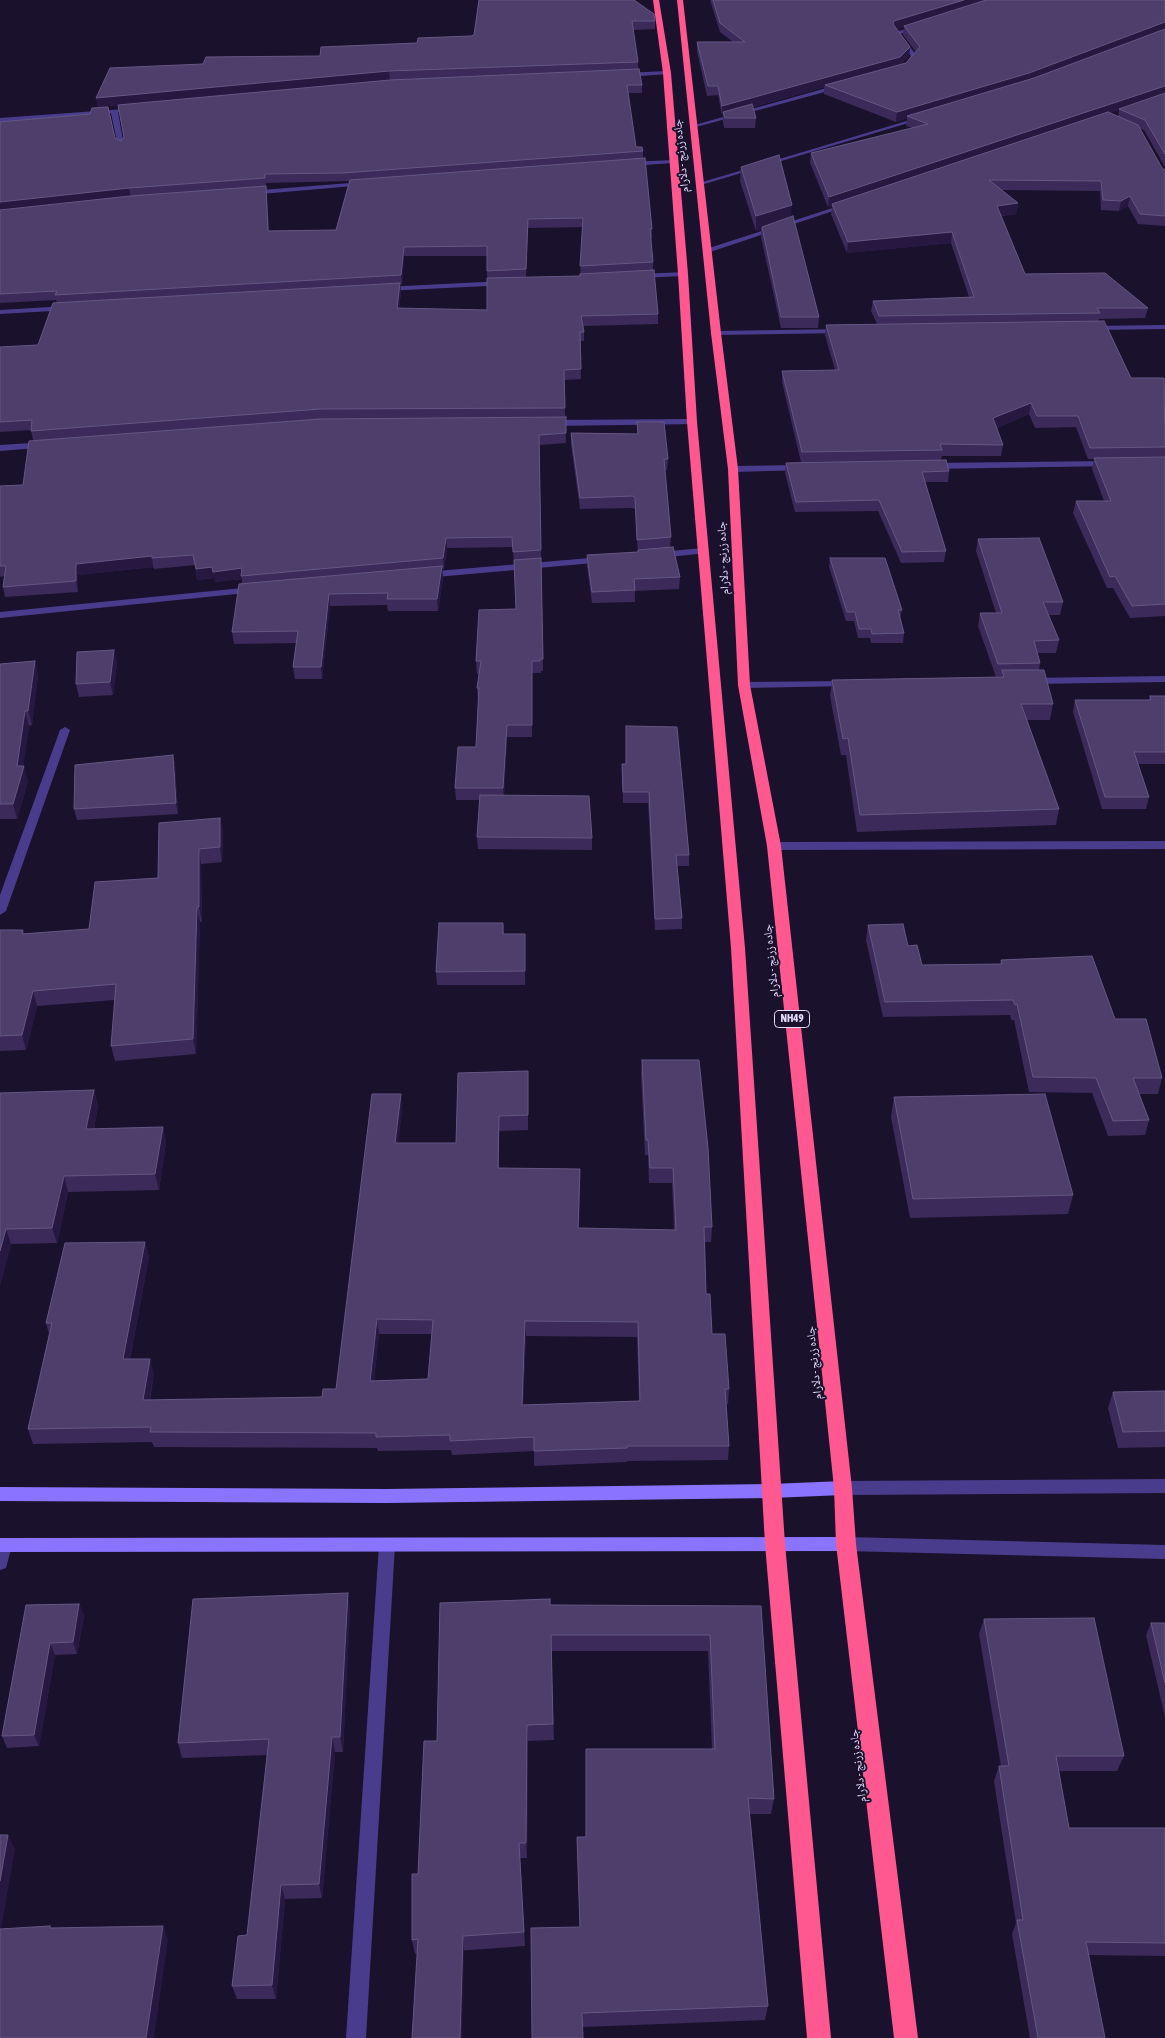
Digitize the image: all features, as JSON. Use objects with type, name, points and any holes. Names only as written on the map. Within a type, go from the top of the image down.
[{"type":"highway","name":"جاده زرنج - دلارام","points":[[656,0],[667,73],[683,274],[692,422],[738,948],[771,1491],[820,2038]]},
{"type":"highway","name":"جاده زرنج - دلارام","points":[[680,0],[716,333],[734,468],[744,685],[774,846],[842,1488],[846,1544],[906,2038]]},
{"type":"main road","points":[[0,1494],[386,1496],[771,1491],[842,1488]]},
{"type":"main road","points":[[2,1545],[846,1544]]},
{"type":"street","points":[[902,69],[914,56],[896,33],[923,25]]},
{"type":"street","points":[[618,75],[667,73]]},
{"type":"street","points":[[694,126],[845,85]]},
{"type":"street","points":[[0,120],[144,108]]},
{"type":"street","points":[[114,111],[121,146]]},
{"type":"street","points":[[699,184],[926,116]]},
{"type":"street","points":[[623,164],[673,161]]},
{"type":"street","points":[[239,193],[367,184]]},
{"type":"street","points":[[707,250],[856,202]]},
{"type":"street","points":[[624,277],[683,274]]},
{"type":"street","points":[[378,289],[516,282]]},
{"type":"street","points":[[0,312],[77,307]]},
{"type":"street","points":[[1085,328],[1165,327]]},
{"type":"street","points":[[716,333],[856,331]]},
{"type":"street","points":[[536,423],[692,422]]},
{"type":"street","points":[[0,448],[58,444]]},
{"type":"street","points":[[920,466],[1116,464]]},
{"type":"street","points":[[734,468],[812,468]]},
{"type":"street","points":[[645,556],[704,551]]},
{"type":"street","points":[[419,576],[616,559]]},
{"type":"street","points":[[0,615],[261,589]]},
{"type":"street","points":[[1018,681],[1165,679]]},
{"type":"street","points":[[744,685],[862,683]]},
{"type":"street","points":[[0,911],[66,730]]},
{"type":"street","points":[[774,846],[1165,845]]},
{"type":"street","points":[[842,1488],[1165,1486]]},
{"type":"street","points":[[846,1544],[1165,1552]]},
{"type":"street","points":[[0,1563],[2,1545]]},
{"type":"street","points":[[356,2038],[387,1546]]},
{"type":"building","points":[[479,0],[634,0],[654,14],[655,21],[632,21],[638,62],[389,71],[96,98],[110,68],[203,64],[206,57],[320,56],[321,47],[417,43],[418,38],[471,36],[474,35]]},
{"type":"building","points":[[713,0],[964,0],[894,21],[893,24],[910,47],[900,57],[722,106],[718,86],[708,86],[697,42],[745,42],[720,23]]},
{"type":"building","points":[[986,0],[1165,0],[1165,22],[1029,73],[897,112],[825,85],[906,63],[920,47],[904,26]]},
{"type":"building","points":[[1165,29],[1165,86],[829,197],[811,153],[928,124],[907,116],[1034,78]]},
{"type":"building","points":[[639,69],[642,85],[627,85],[636,147],[642,147],[643,151],[343,173],[265,174],[265,178],[129,188],[0,202],[0,122],[90,114],[92,108],[108,107],[115,138],[121,141],[124,137],[118,105],[390,80]]},
{"type":"building","points":[[1165,93],[1165,154],[1145,120],[1119,109]]},
{"type":"building","points":[[752,104],[756,118],[725,118],[723,112]]},
{"type":"building","points":[[1108,112],[1138,125],[1162,168],[1165,170],[1165,216],[1140,214],[1130,196],[1121,201],[1103,200],[1101,181],[989,180],[1018,203],[997,206],[1025,274],[1105,273],[1148,308],[1097,308],[1100,313],[879,316],[873,301],[974,297],[952,232],[848,242],[832,204]]},
{"type":"building","points":[[779,155],[792,205],[756,216],[741,167]]},
{"type":"building","points":[[645,158],[652,229],[650,229],[653,262],[580,266],[583,218],[528,219],[526,269],[487,271],[487,246],[404,247],[401,275],[55,295],[57,291],[0,294],[0,210],[130,196],[266,186],[268,231],[336,230],[350,180]]},
{"type":"building","points":[[793,216],[819,317],[781,317],[762,227]]},
{"type":"building","points":[[654,270],[658,314],[581,316],[584,332],[580,332],[581,369],[564,370],[565,408],[320,409],[31,431],[32,420],[0,422],[0,347],[38,345],[53,303],[400,283],[397,308],[487,310],[487,278],[580,276],[580,274]]},
{"type":"building","points":[[1104,321],[1131,378],[1164,378],[1165,447],[1090,448],[1078,416],[1037,416],[1031,403],[993,418],[1003,445],[940,444],[942,450],[802,452],[782,371],[839,370],[826,325]]},
{"type":"building","points":[[566,417],[566,433],[539,435],[541,550],[513,552],[512,537],[446,538],[443,558],[241,576],[242,568],[213,572],[212,567],[196,569],[193,555],[152,558],[152,556],[76,564],[76,581],[3,587],[6,566],[0,566],[0,486],[23,485],[29,441],[320,419]]},
{"type":"building","points":[[637,422],[664,422],[668,459],[664,459],[671,537],[637,540],[635,498],[633,496],[580,498],[571,433],[638,434]]},
{"type":"building","points":[[1165,457],[1165,604],[1132,606],[1115,576],[1110,577],[1076,501],[1111,501],[1094,458]]},
{"type":"building","points":[[946,460],[949,471],[922,472],[946,551],[902,552],[879,500],[796,502],[786,463]]},
{"type":"building","points":[[1039,538],[1063,602],[1043,602],[1059,640],[1034,641],[1040,663],[998,664],[980,613],[1002,613],[978,539]]},
{"type":"building","points":[[673,547],[680,577],[634,579],[635,590],[592,592],[587,555],[638,552],[638,550]]},
{"type":"building","points":[[541,558],[543,659],[532,661],[532,725],[507,725],[503,788],[455,788],[458,747],[476,747],[479,688],[477,688],[481,661],[476,661],[479,610],[516,609],[514,560]]},
{"type":"building","points":[[830,558],[885,558],[902,610],[898,610],[904,633],[872,634],[871,629],[859,629],[855,612],[847,612]]},
{"type":"building","points":[[442,566],[437,599],[387,599],[388,593],[329,594],[321,667],[293,667],[298,631],[232,632],[239,584]]},
{"type":"building","points":[[114,650],[110,682],[76,684],[77,652]]},
{"type":"building","points":[[35,661],[28,711],[25,711],[17,766],[24,766],[13,804],[0,804],[0,664]]},
{"type":"building","points":[[1002,670],[1044,670],[1053,704],[1021,704],[1059,809],[860,815],[848,738],[843,739],[832,680],[1004,677]]},
{"type":"building","points":[[1150,696],[1165,696],[1165,752],[1134,752],[1149,797],[1105,797],[1075,700],[1151,700]]},
{"type":"building","points":[[626,726],[677,727],[689,855],[676,855],[682,918],[655,919],[649,792],[623,792],[622,764],[626,764]]},
{"type":"building","points":[[173,755],[176,803],[74,809],[75,765]]},
{"type":"building","points":[[480,795],[589,796],[592,838],[477,837]]},
{"type":"building","points":[[220,818],[220,847],[199,849],[199,907],[197,907],[193,1039],[111,1046],[116,984],[33,991],[22,1035],[0,1036],[0,930],[23,930],[22,934],[89,929],[95,882],[158,878],[159,823]]},
{"type":"building","points":[[439,923],[503,923],[503,934],[525,934],[525,971],[436,972]]},
{"type":"building","points":[[903,924],[908,946],[917,945],[922,965],[1002,964],[1001,960],[1092,956],[1115,1019],[1146,1019],[1162,1078],[1133,1078],[1149,1120],[1113,1121],[1096,1078],[1033,1077],[1017,1004],[1015,1005],[1013,1000],[885,1002],[868,925]]},
{"type":"building","points":[[642,1060],[699,1060],[708,1148],[712,1227],[704,1227],[706,1294],[710,1294],[712,1334],[725,1334],[729,1389],[725,1389],[729,1446],[627,1446],[627,1448],[534,1451],[534,1437],[450,1441],[450,1435],[376,1437],[376,1433],[150,1432],[151,1427],[28,1429],[52,1323],[46,1323],[65,1243],[145,1242],[123,1359],[150,1359],[143,1400],[322,1397],[323,1389],[336,1389],[372,1094],[401,1094],[395,1143],[456,1143],[458,1073],[528,1071],[528,1115],[499,1116],[498,1168],[580,1169],[578,1228],[676,1230],[673,1168],[650,1168],[648,1140],[646,1140]],"holes":[[[377,1319],[433,1320],[428,1379],[370,1381]],[[525,1321],[638,1322],[640,1401],[522,1405]]]},
{"type":"building","points":[[94,1090],[86,1129],[163,1127],[155,1174],[64,1176],[52,1228],[6,1229],[0,1251],[0,1093]]},
{"type":"building","points":[[1045,1094],[1073,1195],[913,1199],[894,1097]]},
{"type":"building","points":[[1165,1391],[1165,1431],[1123,1432],[1113,1392]]},
{"type":"building","points":[[348,1593],[340,1737],[332,1737],[319,1884],[281,1885],[272,1985],[232,1986],[238,1936],[247,1935],[269,1739],[178,1743],[193,1599]]},
{"type":"building","points":[[550,1599],[550,1605],[761,1606],[774,1799],[748,1798],[768,2006],[582,2013],[583,2038],[532,2038],[531,1928],[580,1927],[577,1837],[586,1837],[586,1749],[715,1749],[710,1635],[551,1635],[553,1724],[527,1725],[526,1843],[519,1843],[524,1932],[463,1936],[460,2038],[412,2038],[418,1939],[412,1940],[412,1874],[418,1874],[424,1741],[437,1741],[440,1603]]},
{"type":"building","points":[[79,1604],[73,1642],[50,1643],[34,1735],[2,1736],[26,1605]]},
{"type":"building","points":[[1094,1618],[1124,1756],[1056,1756],[1069,1828],[1165,1828],[1165,1943],[1086,1942],[1105,2038],[1038,2038],[1017,1920],[1023,1920],[999,1766],[1009,1766],[984,1619]]},
{"type":"building","points":[[1151,1623],[1165,1623],[1165,1683]]},
{"type":"building","points":[[0,1835],[8,1835],[0,1881]]},
{"type":"building","points":[[50,1926],[50,1928],[163,1926],[146,2038],[0,2038],[0,1929]]}]
